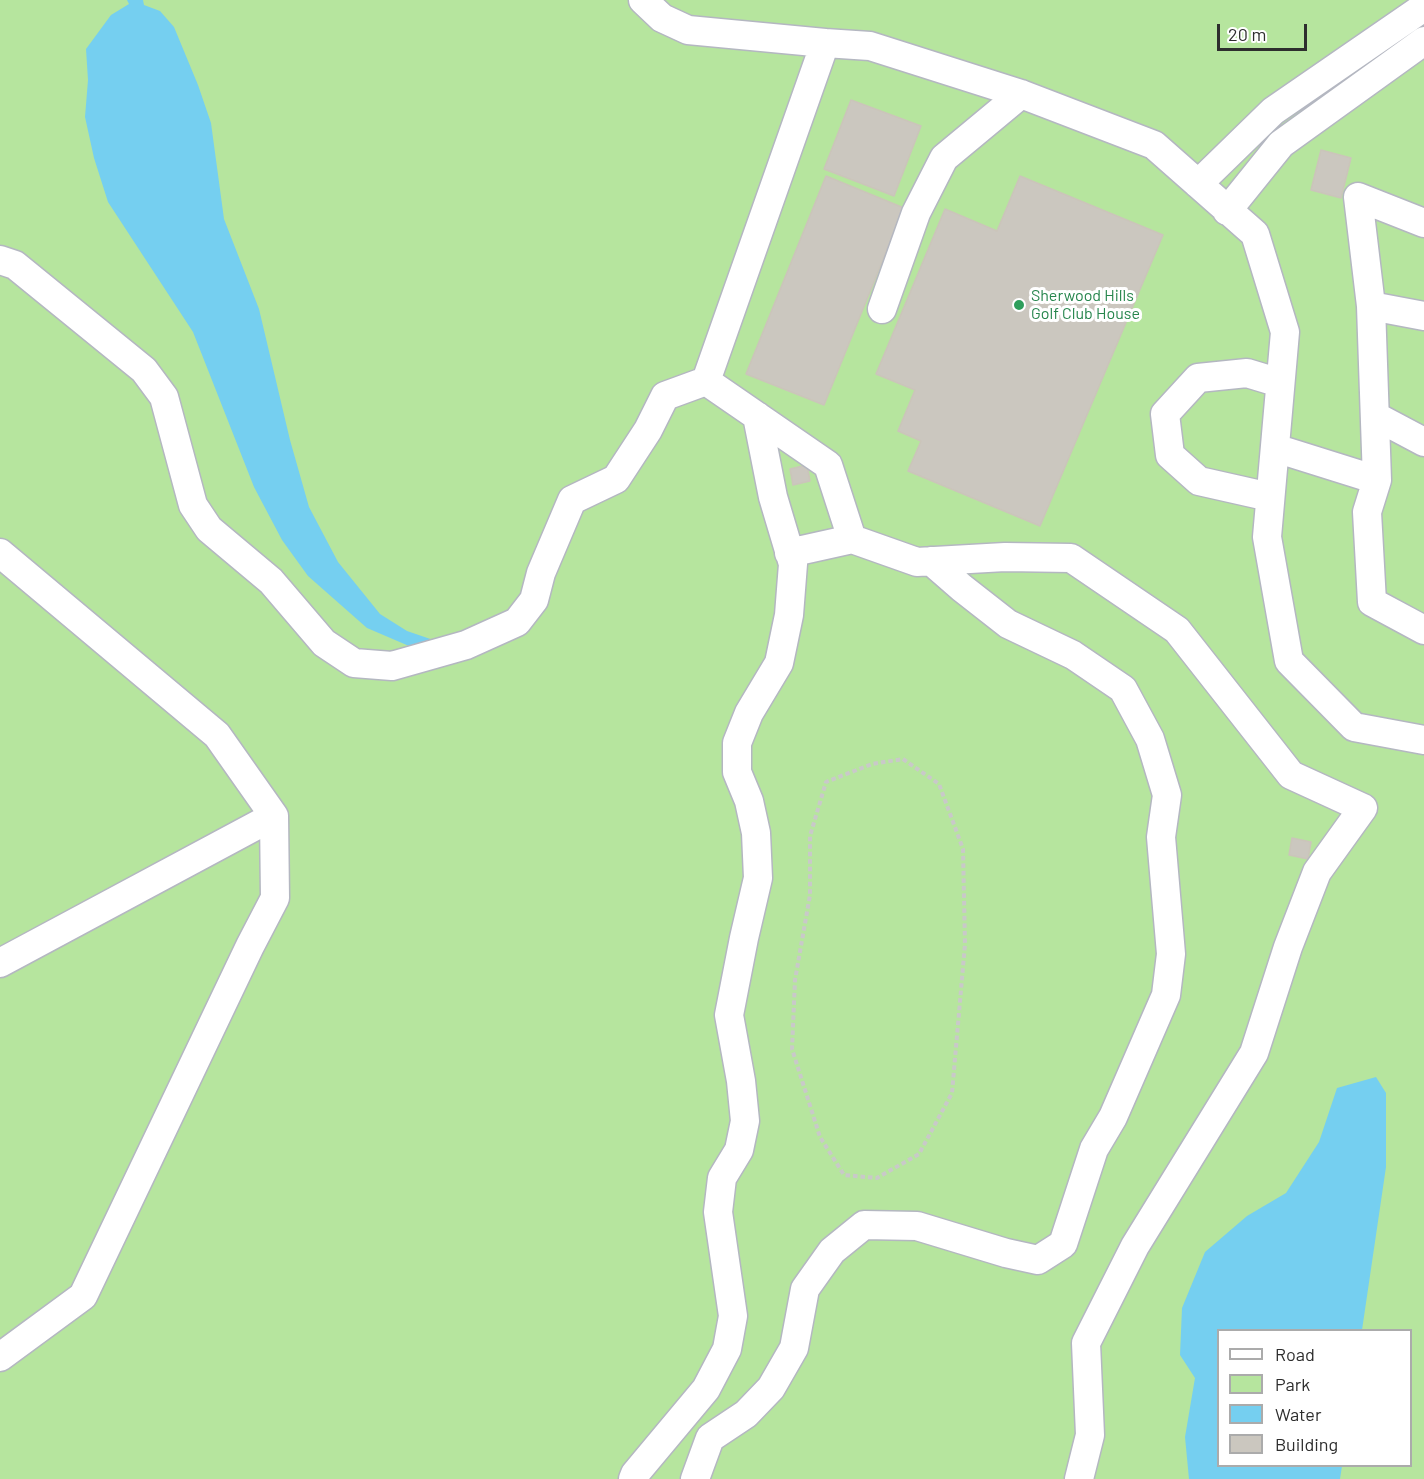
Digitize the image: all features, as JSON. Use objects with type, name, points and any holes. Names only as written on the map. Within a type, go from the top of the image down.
[{"type":"street","points":[[643,0],[662,18],[688,30],[870,46],[1021,94],[1154,145],[1255,234],[1285,332],[1267,537],[1289,661],[1354,727],[1424,740]]},
{"type":"street","points":[[1198,184],[1273,111],[1424,7]]},
{"type":"street","points":[[1227,211],[1281,144],[1424,41]]},
{"type":"street","points":[[706,381],[825,43]]},
{"type":"street","points":[[882,309],[916,213],[944,158],[1021,94]]},
{"type":"street","points":[[1424,223],[1358,197],[1371,306],[1375,416],[1377,480],[1367,512],[1372,602],[1424,630]]},
{"type":"street","points":[[0,260],[15,265],[144,370],[164,397],[193,505],[209,529],[271,580],[324,643],[354,663],[392,666],[466,645],[517,621],[534,600],[541,573],[572,500],[616,479],[648,430],[665,396],[706,381]]},
{"type":"street","points":[[1371,306],[1424,316]]},
{"type":"street","points":[[1270,497],[1198,481],[1170,455],[1165,414],[1198,378],[1247,373],[1280,382]]},
{"type":"street","points":[[706,381],[828,465],[852,538]]},
{"type":"street","points":[[633,1479],[706,1389],[727,1349],[733,1316],[718,1212],[722,1178],[739,1150],[745,1121],[741,1081],[729,1015],[758,878],[756,833],[749,801],[737,772],[737,742],[749,713],[779,663],[789,615],[793,564],[773,497],[757,416]]},
{"type":"street","points":[[1375,416],[1424,442]]},
{"type":"street","points":[[1275,448],[1377,480]]},
{"type":"street","points":[[789,553],[852,538],[917,562],[1005,557],[1071,558],[1177,630],[1291,775],[1363,808],[1317,872],[1288,947],[1254,1053],[1135,1246],[1086,1343],[1090,1435],[1079,1479]]},
{"type":"street","points":[[0,553],[216,735],[274,816],[275,898],[83,1296],[0,1357]]},
{"type":"street","points":[[695,1479],[710,1438],[746,1414],[771,1388],[794,1348],[805,1289],[832,1251],[864,1225],[917,1226],[1006,1253],[1038,1260],[1063,1244],[1094,1149],[1113,1117],[1166,995],[1171,954],[1161,837],[1167,795],[1150,739],[1124,689],[1073,655],[1008,624],[931,561]]},
{"type":"street","points":[[0,963],[274,816]]},
{"type":"path","points":[[903,759],[939,784],[963,849],[965,944],[952,1093],[919,1154],[877,1178],[844,1175],[820,1137],[792,1049],[795,980],[810,895],[810,836],[826,782],[872,764],[903,759]]},
{"type":"green space","points":[[0,0],[1424,0],[1424,1479],[0,1479]]},
{"type":"water","points":[[127,0],[143,0],[144,5],[160,11],[174,27],[198,85],[211,123],[224,219],[259,309],[290,440],[309,507],[338,562],[380,614],[407,631],[448,645],[409,646],[367,628],[308,576],[282,540],[254,487],[193,332],[108,202],[94,158],[85,117],[88,80],[86,49],[111,15],[129,4]]},
{"type":"water","points":[[1376,1077],[1386,1093],[1386,1167],[1362,1329],[1217,1329],[1217,1467],[1342,1467],[1340,1479],[1189,1479],[1185,1437],[1195,1378],[1180,1355],[1182,1308],[1205,1252],[1247,1216],[1286,1193],[1319,1142],[1337,1088]]},
{"type":"building","points":[[851,100],[921,126],[894,196],[824,169]]},
{"type":"building","points":[[1321,150],[1351,158],[1341,198],[1311,190]]},
{"type":"building","points":[[826,176],[904,208],[824,405],[746,374]]},
{"type":"building","name":"Sherwood Hills Golf Club House","points":[[1020,176],[1163,235],[1040,526],[908,471],[921,441],[898,431],[915,390],[876,374],[945,209],[997,231]]},
{"type":"building","points":[[807,465],[810,481],[793,485],[790,469]]},
{"type":"building","points":[[1292,838],[1311,842],[1308,859],[1289,855]]},
{"type":"place","name":"Sherwood Hills Golf Club House","points":[[1019,305]]}]
